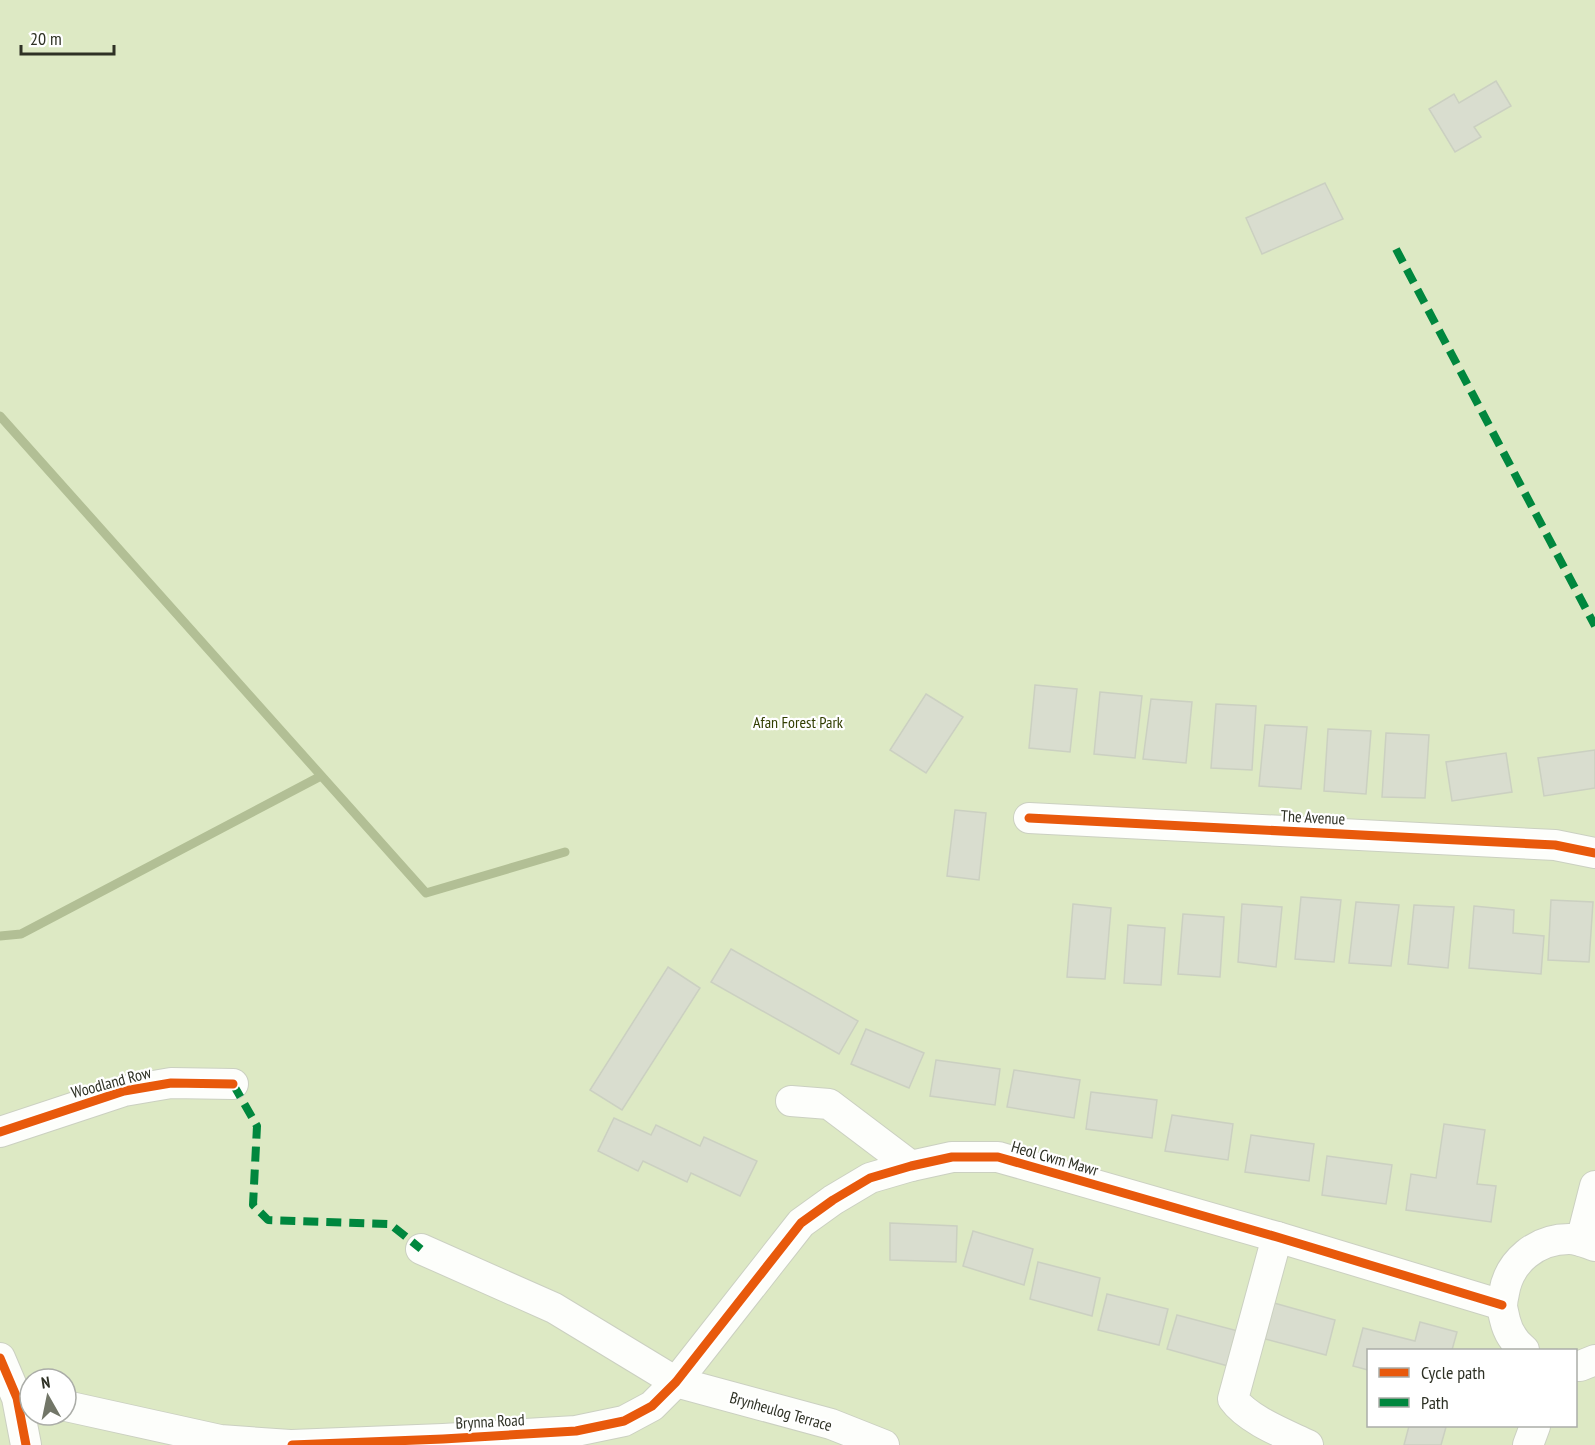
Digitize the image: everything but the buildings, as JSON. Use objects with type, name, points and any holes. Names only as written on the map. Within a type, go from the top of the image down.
[{"type":"street","name":"The Avenue","points":[[1029,818],[1555,845],[1595,853]]},
{"type":"street","name":"Woodland Row","points":[[0,1132],[124,1091],[171,1083],[233,1084]]},
{"type":"street","points":[[791,1101],[829,1104],[911,1166]]},
{"type":"street","name":"Heol Cwm Mawr","points":[[676,1382],[801,1223],[870,1178],[952,1157],[998,1157],[1277,1237],[1502,1305]]},
{"type":"street","points":[[1523,1349],[1508,1330],[1502,1305],[1505,1283],[1516,1263],[1527,1252],[1547,1242],[1569,1239],[1588,1244],[1595,1186]]},
{"type":"street","points":[[1277,1237],[1233,1399],[1237,1405],[1264,1424],[1308,1445]]},
{"type":"street","name":"Brynheulog Terrace","points":[[421,1249],[554,1308],[676,1382],[831,1424],[884,1445]]},
{"type":"street","points":[[0,1358],[16,1399],[26,1445]]},
{"type":"street","points":[[1577,1366],[1595,1360]]},
{"type":"street","name":"Brynna Road","points":[[78,1409],[220,1440],[291,1445],[444,1442],[576,1431],[624,1421],[652,1406],[676,1382]]},
{"type":"street","points":[[1528,1445],[1533,1427]]},
{"type":"green space","name":"Afan Forest Park","points":[[0,0],[1595,0],[1595,1445],[0,1445]]},
{"type":"waterway","points":[[0,416],[426,893],[565,852]]},
{"type":"waterway","points":[[0,936],[21,934],[321,776]]},
{"type":"marked path","points":[[1396,249],[1595,626]]},
{"type":"marked path","points":[[233,1084],[257,1126],[253,1205],[268,1220],[390,1224],[421,1249]]},
{"type":"cycle path","points":[[1029,818],[1555,845],[1595,853]]},
{"type":"cycle path","points":[[0,1132],[124,1091],[171,1083],[233,1084]]},
{"type":"cycle path","points":[[292,1445],[576,1431],[624,1421],[652,1406],[676,1382],[801,1223],[870,1178],[952,1157],[998,1157],[1277,1237],[1502,1305]]},
{"type":"cycle path","points":[[0,1358],[17,1398],[26,1445]]}]
